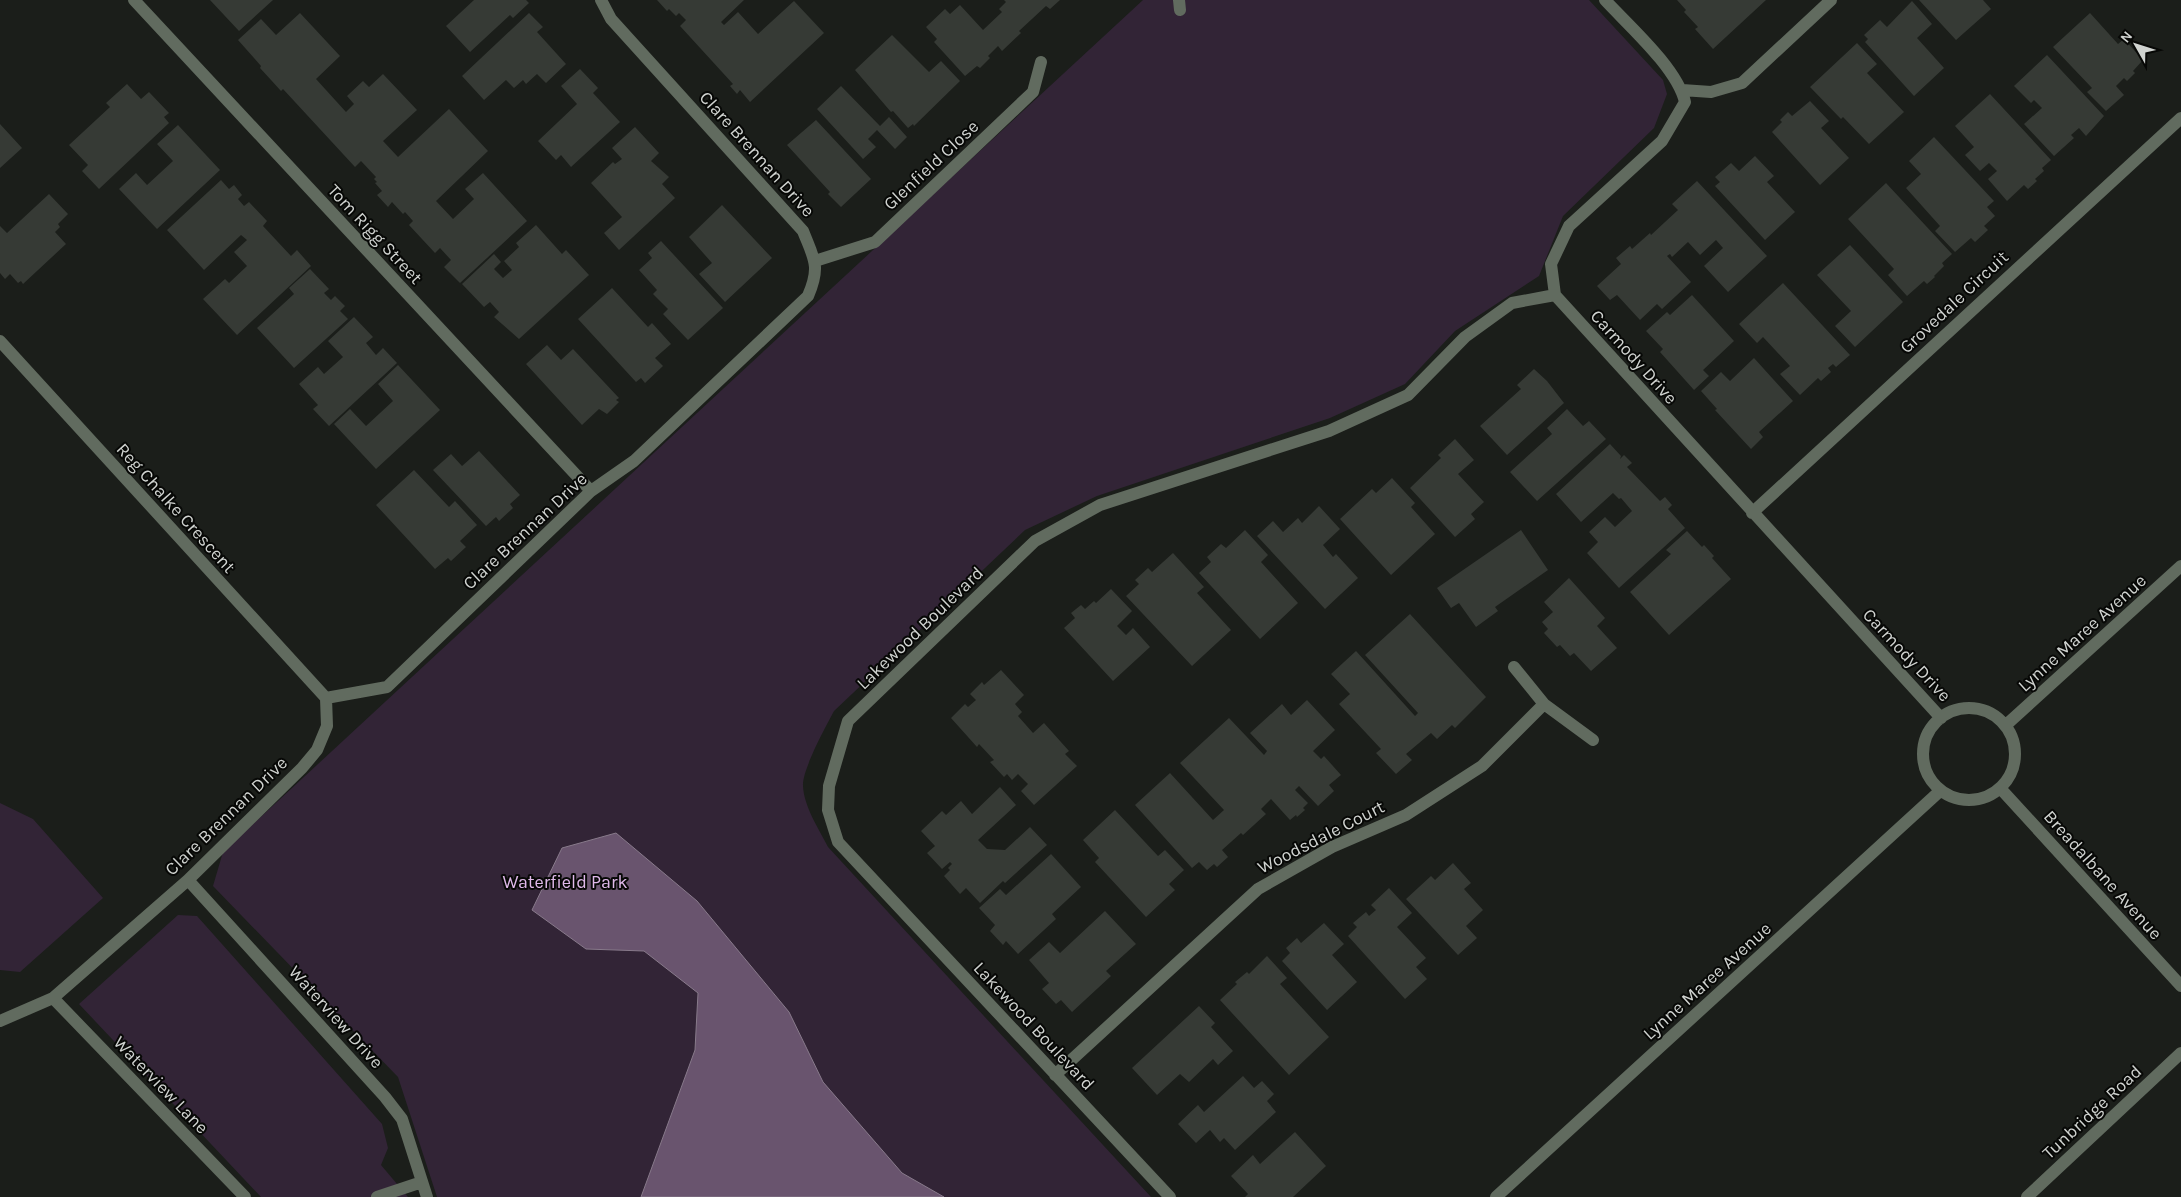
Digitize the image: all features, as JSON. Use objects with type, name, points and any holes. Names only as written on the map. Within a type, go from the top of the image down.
[{"type":"street","name":"Tom Rigg Street","points":[[134,0],[591,491]]},
{"type":"street","name":"Clare Brennan Drive","points":[[0,1021],[53,998],[188,880],[302,768],[317,750],[328,726],[326,698],[387,687],[591,491],[634,461],[808,296],[816,278],[815,261],[803,230],[612,18],[601,0]]},
{"type":"street","points":[[1554,295],[1551,264],[1569,226],[1662,141],[1684,102],[1682,90],[1662,62],[1605,0]]},
{"type":"street","points":[[1682,90],[1711,92],[1742,83],[1831,0]]},
{"type":"street","name":"Glenfield Close","points":[[815,261],[875,242],[1033,92],[1041,62]]},
{"type":"street","name":"Grovedale Circuit","points":[[1752,512],[2181,118]]},
{"type":"street","name":"Carmody Drive","points":[[1554,295],[1941,718]]},
{"type":"street","name":"Lakewood Boulevard","points":[[1170,1197],[838,842],[828,810],[829,786],[848,721],[1035,541],[1100,505],[1329,431],[1408,395],[1465,337],[1512,303],[1554,295]]},
{"type":"street","name":"Reg Chalke Crescent","points":[[0,341],[326,698]]},
{"type":"street","name":"Lynne Maree Avenue","points":[[2006,726],[2181,566]]},
{"type":"street","points":[[1514,667],[1544,704],[1593,740]]},
{"type":"street","name":"Woodsdale Court","points":[[1055,1075],[1258,888],[1332,848],[1406,815],[1482,766],[1544,704]]},
{"type":"street","points":[[1970,708],[1986,712],[2006,726],[2014,746],[2014,762],[2009,777],[2000,788],[1986,797],[1971,800],[1955,798],[1940,791],[1930,779],[1924,764],[1923,748],[1928,733],[1941,718],[1955,710],[1970,708]]},
{"type":"street","name":"Breadalbane Avenue","points":[[2000,788],[2181,986]]},
{"type":"street","name":"Lynne Maree Avenue","points":[[1496,1197],[1940,791]]},
{"type":"street","name":"Waterview Drive","points":[[188,880],[385,1097],[402,1119],[427,1197]]},
{"type":"street","name":"Waterview Lane","points":[[53,998],[244,1197]]},
{"type":"street","name":"Tunbridge Road","points":[[2027,1197],[2181,1054]]},
{"type":"street","points":[[377,1197],[422,1182]]},
{"type":"green space","name":"Waterfield Park","points":[[1143,0],[1589,0],[1663,80],[1667,94],[1654,128],[1563,216],[1539,276],[1455,331],[1405,384],[1330,418],[1097,496],[1025,530],[834,711],[815,748],[806,770],[803,786],[804,794],[812,818],[828,847],[1151,1197],[437,1197],[398,1077],[213,886],[223,852]]},
{"type":"green space","points":[[0,803],[33,819],[103,898],[20,972],[0,970]]},
{"type":"green space","points":[[178,915],[197,916],[382,1124],[388,1148],[381,1165],[408,1197],[261,1197],[79,1004]]},
{"type":"shaded area","points":[[616,833],[697,901],[789,1012],[823,1082],[902,1173],[944,1197],[641,1197],[695,1050],[698,993],[644,951],[586,949],[532,910],[562,848]]},
{"type":"building","points":[[210,0],[273,0],[239,31]]},
{"type":"building","points":[[474,0],[526,0],[529,3],[513,18],[510,15],[470,52],[446,26]]},
{"type":"building","points":[[657,0],[744,0],[721,22],[724,25],[738,12],[758,34],[794,1],[824,33],[750,102],[740,90],[737,94],[730,86],[733,84],[680,26],[686,20],[679,13],[676,16],[669,9],[667,11]]},
{"type":"building","points":[[1004,0],[1060,0],[1050,9],[1046,6],[1019,31],[1021,33],[1002,51],[998,46],[980,68],[977,66],[965,76],[934,42],[937,39],[926,27],[945,9],[950,14],[960,5],[983,30],[1002,12],[999,9],[1006,2]]},
{"type":"building","points":[[1677,0],[1766,0],[1713,49],[1695,29],[1698,27],[1684,12],[1686,10]]},
{"type":"building","points":[[1919,0],[1983,0],[1991,9],[1956,40]]},
{"type":"building","points":[[1912,1],[1932,24],[1917,38],[1944,68],[1914,96],[1865,42],[1868,39],[1864,35],[1880,20],[1887,27]]},
{"type":"building","points":[[300,13],[340,56],[316,79],[346,112],[354,104],[347,96],[363,81],[369,87],[383,74],[417,110],[383,141],[398,157],[449,109],[488,151],[436,201],[453,219],[474,199],[465,189],[483,173],[527,221],[460,283],[444,267],[451,260],[440,248],[435,253],[409,225],[413,221],[405,212],[403,214],[392,202],[388,207],[377,195],[382,191],[375,183],[377,182],[374,179],[376,177],[361,161],[355,167],[283,89],[281,91],[238,40],[261,19],[276,35]]},
{"type":"building","points":[[529,13],[543,27],[537,32],[566,64],[546,83],[537,74],[526,84],[523,80],[514,88],[506,80],[484,100],[462,76]]},
{"type":"building","points":[[2090,13],[2118,44],[2124,39],[2143,60],[2133,71],[2135,73],[2127,81],[2124,78],[2116,86],[2124,95],[2106,111],[2087,92],[2092,88],[2053,47]]},
{"type":"building","points":[[892,35],[929,72],[941,61],[960,81],[914,126],[913,124],[908,128],[893,111],[891,112],[855,70]]},
{"type":"building","points":[[1857,43],[1877,64],[1867,73],[1904,112],[1869,144],[1810,87]]},
{"type":"building","points":[[2047,55],[2104,116],[2086,136],[2079,128],[2071,135],[2074,138],[2054,156],[2024,124],[2042,108],[2034,100],[2031,103],[2014,86]]},
{"type":"building","points":[[580,69],[598,88],[593,93],[620,122],[571,167],[561,155],[556,160],[538,141],[577,104],[561,86]]},
{"type":"building","points":[[127,84],[141,99],[149,92],[169,113],[164,117],[169,123],[99,189],[82,171],[88,165],[69,145],[110,107],[106,103]]},
{"type":"building","points":[[841,86],[880,126],[889,117],[907,137],[895,149],[877,130],[868,139],[876,147],[863,159],[817,109]]},
{"type":"building","points":[[1990,94],[2051,160],[2042,168],[2044,171],[2035,179],[2037,181],[2028,189],[2024,185],[2007,201],[1988,179],[1997,171],[1989,163],[1980,171],[1965,155],[1974,147],[1955,126]]},
{"type":"building","points":[[1810,101],[1829,121],[1821,128],[1849,158],[1820,185],[1772,132],[1782,122],[1780,120],[1788,112],[1792,116]]},
{"type":"building","points":[[816,120],[871,179],[841,207],[828,194],[830,192],[787,145]]},
{"type":"building","points":[[0,124],[22,148],[0,168]]},
{"type":"building","points":[[178,125],[220,170],[157,229],[119,189],[136,173],[147,185],[173,161],[157,144]]},
{"type":"building","points":[[635,127],[659,153],[651,161],[669,177],[662,184],[675,198],[619,250],[604,233],[622,217],[591,183],[613,162],[615,164],[622,159],[612,148]]},
{"type":"building","points":[[1934,137],[1994,201],[1987,207],[1995,216],[1984,226],[1988,230],[1975,242],[1971,238],[1955,252],[1935,231],[1940,226],[1906,188],[1921,174],[1909,161]]},
{"type":"building","points":[[1755,156],[1774,176],[1767,182],[1795,212],[1765,240],[1715,186],[1720,182],[1715,177],[1731,163],[1739,171]]},
{"type":"building","points":[[221,180],[229,189],[234,185],[242,195],[238,199],[244,206],[249,202],[267,221],[263,226],[291,256],[297,250],[311,266],[237,335],[203,299],[225,279],[229,283],[247,266],[234,252],[247,240],[241,235],[204,270],[167,230]]},
{"type":"building","points":[[1697,181],[1767,256],[1728,292],[1704,266],[1723,248],[1716,240],[1700,255],[1688,242],[1672,257],[1670,254],[1667,256],[1691,282],[1662,309],[1657,304],[1640,320],[1617,295],[1610,300],[1597,286],[1621,264],[1616,258],[1630,246],[1632,249],[1650,233],[1651,235],[1678,210],[1672,204]]},
{"type":"building","points":[[1886,183],[1952,254],[1942,263],[1944,266],[1935,277],[1927,284],[1924,281],[1907,296],[1888,275],[1894,269],[1848,219]]},
{"type":"building","points":[[49,194],[68,214],[58,224],[60,227],[55,232],[66,244],[23,284],[21,281],[18,283],[10,274],[5,279],[0,273],[0,226],[7,233]]},
{"type":"building","points":[[722,205],[772,258],[725,302],[699,274],[712,263],[689,237]]},
{"type":"building","points":[[536,225],[562,254],[566,250],[589,275],[519,339],[494,317],[499,312],[490,302],[484,307],[462,284],[494,254],[501,262],[494,269],[503,278],[512,270],[504,261],[519,247],[516,243]]},
{"type":"building","points":[[661,241],[723,308],[688,340],[663,314],[668,309],[653,294],[657,290],[639,270],[652,258],[648,253]]},
{"type":"building","points":[[1850,245],[1903,302],[1855,347],[1835,326],[1851,311],[1817,275]]},
{"type":"building","points":[[310,269],[329,289],[324,293],[331,300],[335,296],[345,306],[340,311],[348,319],[294,368],[257,328],[294,294],[289,288]]},
{"type":"building","points":[[1783,283],[1850,355],[1836,367],[1833,364],[1828,368],[1831,372],[1821,381],[1818,378],[1800,395],[1780,374],[1790,366],[1763,337],[1757,343],[1739,324]]},
{"type":"building","points":[[612,288],[648,327],[652,323],[671,344],[655,358],[663,366],[645,383],[641,378],[636,382],[578,319]]},
{"type":"building","points":[[1692,295],[1734,341],[1703,370],[1709,376],[1694,390],[1660,352],[1663,349],[1646,331],[1667,312],[1670,315]]},
{"type":"building","points":[[354,317],[373,337],[366,343],[376,355],[383,348],[397,363],[329,426],[313,409],[318,405],[299,384],[318,367],[324,374],[343,357],[328,341]]},
{"type":"building","points":[[547,345],[561,360],[573,349],[619,398],[616,400],[619,402],[607,414],[599,409],[582,425],[526,364]]},
{"type":"building","points":[[1754,358],[1793,401],[1759,432],[1763,437],[1751,449],[1715,410],[1717,409],[1701,391],[1721,372],[1730,381]]},
{"type":"building","points":[[398,365],[440,410],[376,469],[334,424],[350,409],[366,426],[393,401],[378,384]]},
{"type":"building","points":[[1534,369],[1547,381],[1564,403],[1507,455],[1480,426],[1521,389],[1517,385]]},
{"type":"building","points":[[1567,409],[1583,426],[1589,421],[1606,439],[1537,501],[1510,472],[1552,434],[1547,428]]},
{"type":"building","points":[[1455,439],[1474,460],[1458,474],[1484,502],[1471,514],[1475,519],[1455,537],[1410,488],[1441,458],[1438,455]]},
{"type":"building","points":[[1610,444],[1621,456],[1620,459],[1624,455],[1632,463],[1627,467],[1660,501],[1665,497],[1672,505],[1668,509],[1685,528],[1619,588],[1587,553],[1598,542],[1589,532],[1605,517],[1615,527],[1632,511],[1621,498],[1619,499],[1613,493],[1581,522],[1556,494]]},
{"type":"building","points":[[479,451],[520,495],[510,504],[513,508],[499,521],[496,517],[486,526],[433,470],[451,454],[462,466]]},
{"type":"building","points":[[414,470],[449,507],[455,501],[477,525],[460,541],[466,547],[451,561],[448,558],[435,569],[376,505]]},
{"type":"building","points":[[1392,478],[1415,503],[1411,507],[1435,534],[1391,575],[1340,519],[1372,489],[1376,493]]},
{"type":"building","points":[[1319,506],[1340,529],[1323,545],[1333,557],[1336,554],[1358,578],[1325,609],[1257,536],[1273,521],[1283,532],[1298,518],[1302,523]]},
{"type":"building","points":[[1245,530],[1268,555],[1261,562],[1298,603],[1260,639],[1199,573],[1211,562],[1207,557],[1221,544],[1226,548]]},
{"type":"building","points":[[1521,530],[1548,570],[1495,607],[1498,611],[1476,627],[1459,603],[1451,608],[1437,588]]},
{"type":"building","points":[[1687,531],[1702,547],[1704,545],[1714,556],[1712,558],[1731,579],[1669,635],[1630,592],[1671,554],[1666,550]]},
{"type":"building","points":[[1173,553],[1204,587],[1197,593],[1231,630],[1192,666],[1126,596],[1139,584],[1135,580],[1148,568],[1152,572]]},
{"type":"building","points":[[1569,578],[1605,618],[1597,626],[1617,648],[1591,671],[1574,653],[1570,656],[1560,645],[1557,647],[1544,633],[1548,629],[1542,622],[1553,612],[1544,602]]},
{"type":"building","points":[[1111,589],[1132,611],[1117,626],[1126,635],[1133,628],[1150,647],[1113,681],[1064,628],[1075,618],[1071,613],[1081,605],[1085,609],[1094,601],[1096,603]]},
{"type":"building","points":[[1410,614],[1486,697],[1455,728],[1452,725],[1437,739],[1431,733],[1406,754],[1412,760],[1396,774],[1376,753],[1381,749],[1339,704],[1350,694],[1331,674],[1356,651],[1415,716],[1418,713],[1365,655]]},
{"type":"building","points":[[1001,670],[1024,695],[1015,704],[1022,712],[1018,716],[1033,733],[1044,723],[1069,751],[1065,754],[1077,766],[1034,805],[1021,791],[1028,784],[1018,774],[1012,780],[1007,774],[1004,777],[990,762],[994,760],[979,744],[977,747],[951,718],[965,704],[968,707],[976,700],[970,694],[982,682],[984,685]]},
{"type":"building","points":[[1307,700],[1335,730],[1313,751],[1321,759],[1324,756],[1341,775],[1329,785],[1334,791],[1318,806],[1299,786],[1295,790],[1308,803],[1303,808],[1305,810],[1290,820],[1271,799],[1261,809],[1266,814],[1243,835],[1241,833],[1222,850],[1228,857],[1217,867],[1214,864],[1207,870],[1199,862],[1192,868],[1135,805],[1170,773],[1213,820],[1224,810],[1180,763],[1229,718],[1264,755],[1267,751],[1250,733],[1282,704],[1291,715]]},
{"type":"building","points":[[1000,787],[1016,805],[978,840],[987,849],[1005,850],[1030,827],[1047,845],[1005,883],[1003,881],[980,903],[966,888],[960,894],[944,876],[950,870],[948,868],[952,864],[950,862],[942,869],[927,853],[935,846],[921,831],[942,811],[946,815],[961,801],[972,814]]},
{"type":"building","points":[[1115,810],[1158,856],[1165,850],[1184,870],[1169,884],[1175,890],[1146,917],[1095,862],[1099,858],[1083,840]]},
{"type":"building","points":[[1051,854],[1081,887],[1052,914],[1056,919],[1018,954],[1006,941],[1003,945],[990,931],[995,925],[979,908],[1000,889],[1006,895]]},
{"type":"building","points":[[1453,863],[1471,883],[1464,889],[1483,910],[1466,926],[1477,938],[1458,955],[1406,899],[1431,876],[1435,880]]},
{"type":"building","points":[[1389,888],[1412,913],[1397,927],[1426,958],[1416,967],[1427,979],[1405,999],[1348,936],[1357,927],[1353,923],[1366,912],[1369,916],[1376,910],[1371,905]]},
{"type":"building","points":[[1105,911],[1136,944],[1106,971],[1111,976],[1072,1012],[1061,1000],[1056,1004],[1042,989],[1049,983],[1029,960],[1049,942],[1060,953]]},
{"type":"building","points":[[1324,923],[1344,944],[1332,955],[1357,982],[1327,1010],[1282,961],[1290,953],[1286,948],[1297,938],[1301,943]]},
{"type":"building","points":[[1267,956],[1287,978],[1280,984],[1329,1037],[1289,1075],[1220,1000],[1237,984],[1235,982],[1247,972],[1249,974]]},
{"type":"building","points":[[1199,1006],[1215,1023],[1211,1027],[1233,1051],[1218,1065],[1213,1059],[1189,1082],[1180,1074],[1157,1095],[1132,1068]]},
{"type":"building","points":[[1243,1076],[1254,1088],[1262,1081],[1274,1094],[1267,1101],[1276,1112],[1235,1150],[1224,1138],[1220,1142],[1210,1130],[1196,1143],[1178,1124],[1198,1105],[1204,1112]]},
{"type":"building","points":[[1295,1132],[1326,1166],[1293,1197],[1245,1197],[1248,1194],[1231,1176],[1253,1155],[1260,1164]]}]
